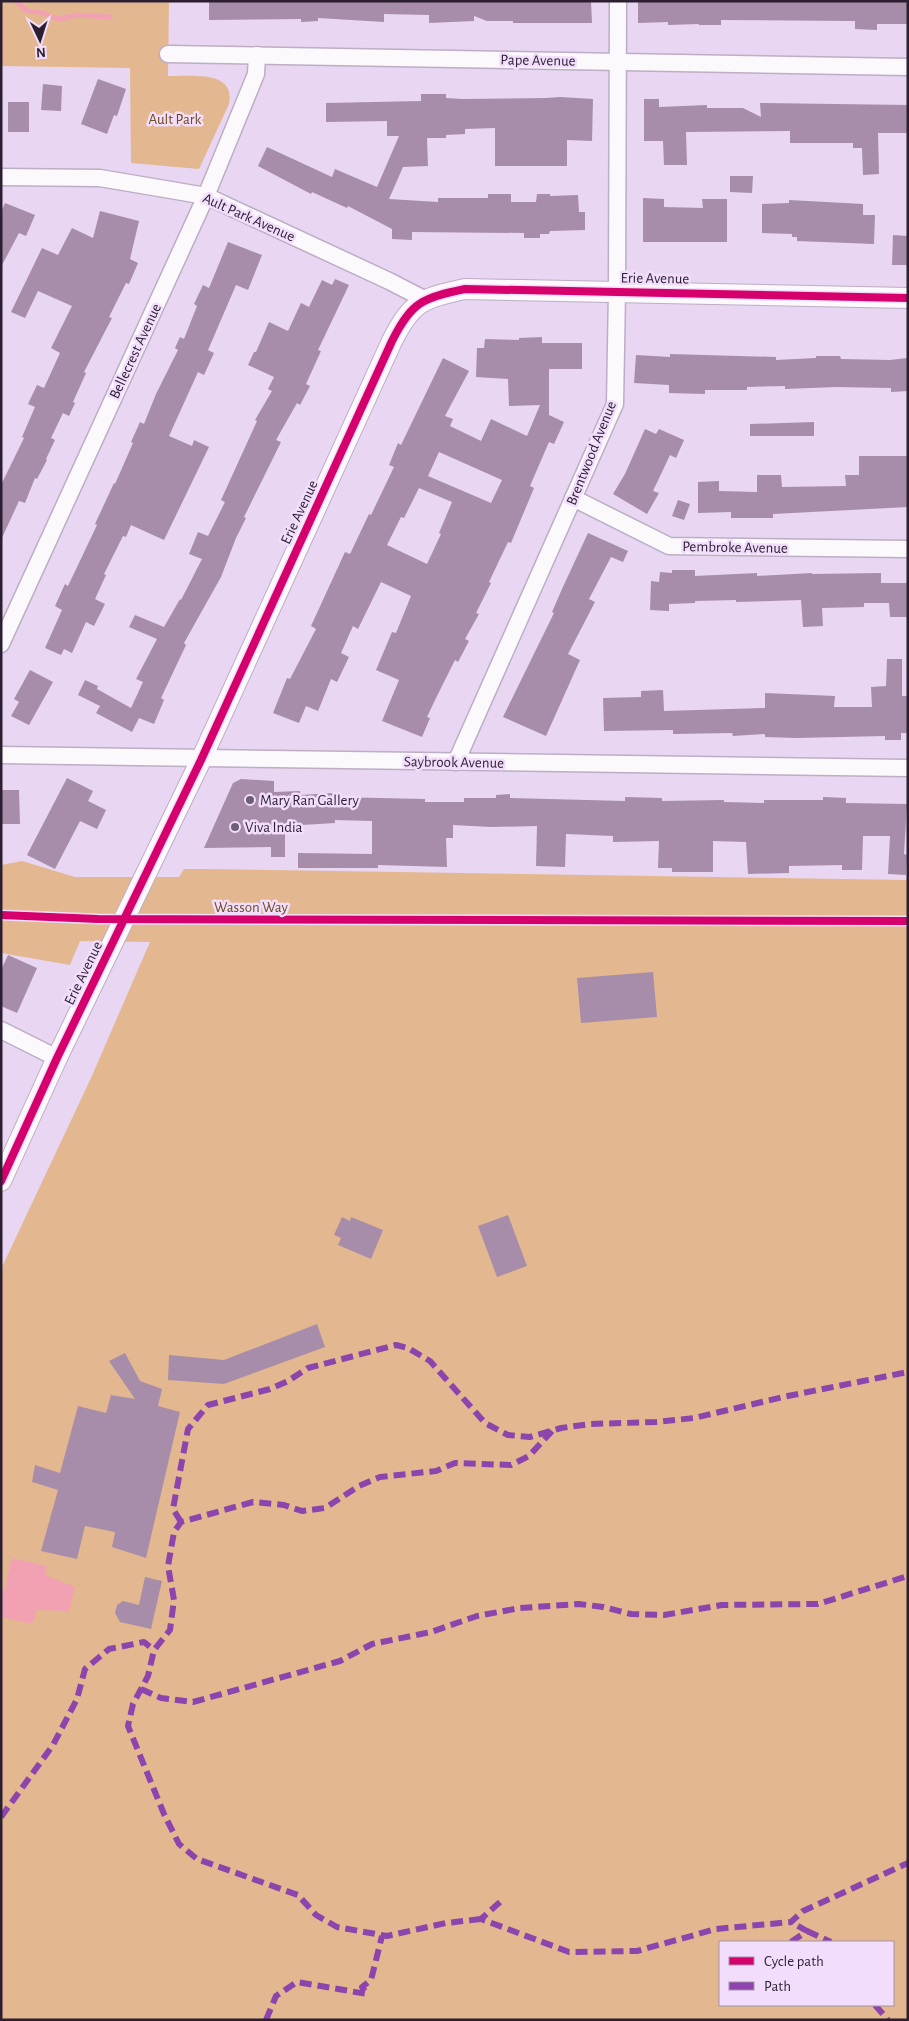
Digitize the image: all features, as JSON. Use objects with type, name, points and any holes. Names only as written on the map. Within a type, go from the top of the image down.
[{"type":"street","name":"Brentwood Avenue","points":[[456,762],[615,404],[618,1]]},
{"type":"street","name":"Pape Avenue","points":[[168,54],[908,67]]},
{"type":"street","name":"Bellecrest Avenue","points":[[1,644],[206,196],[256,74],[257,55]]},
{"type":"street","name":"Ault Park Avenue","points":[[1,177],[100,178],[206,196],[389,280],[424,300]]},
{"type":"street","name":"Erie Avenue","points":[[1,1182],[57,1058],[201,760],[392,341],[410,310],[424,300],[438,294],[465,288],[908,298]]},
{"type":"street","name":"Pembroke Avenue","points":[[573,498],[669,546],[908,549]]},
{"type":"street","name":"Saybrook Avenue","points":[[1,756],[908,768]]},
{"type":"street","points":[[1,1030],[57,1058]]},
{"type":"green space","name":"Ault Park","points":[[1,1],[169,1],[168,76],[209,77],[225,85],[229,93],[229,104],[199,169],[131,163],[130,68],[1,66]]},
{"type":"green space","name":"Wasson Way","points":[[22,861],[75,877],[179,877],[184,869],[206,869],[908,880],[908,2020],[1,2020],[1,1269],[91,1078],[150,942],[80,941],[70,965],[1,953],[1,865]]},
{"type":"shaded area","points":[[12,1558],[47,1566],[45,1575],[75,1587],[69,1611],[37,1610],[32,1624],[1,1617],[1,1591],[4,1591]]},
{"type":"building","points":[[209,1],[591,1],[592,23],[513,23],[513,21],[487,21],[474,16],[474,21],[429,23],[429,15],[384,14],[384,22],[318,18],[318,21],[301,22],[301,19],[209,20]]},
{"type":"building","points":[[638,1],[907,1],[907,24],[877,24],[877,30],[855,29],[855,21],[721,20],[721,25],[668,25],[668,22],[638,23]]},
{"type":"building","points":[[98,79],[126,89],[117,116],[114,115],[107,134],[81,124]]},
{"type":"building","points":[[43,84],[62,86],[61,111],[41,110]]},
{"type":"building","points":[[421,94],[446,94],[446,98],[463,99],[560,97],[593,99],[592,141],[567,140],[567,166],[495,166],[495,128],[465,129],[465,134],[446,135],[446,138],[427,138],[428,166],[403,167],[389,199],[438,202],[438,198],[488,198],[488,194],[511,194],[511,202],[536,202],[537,194],[550,194],[550,196],[578,195],[579,212],[585,212],[585,230],[550,231],[549,234],[540,234],[540,238],[524,238],[524,233],[412,232],[412,240],[392,239],[392,229],[348,206],[347,208],[312,192],[311,194],[258,166],[267,147],[332,177],[335,169],[377,187],[399,136],[387,136],[387,121],[326,122],[326,103],[421,101]]},
{"type":"building","points":[[644,99],[659,99],[659,107],[707,105],[707,108],[743,108],[761,117],[760,103],[908,105],[908,133],[878,133],[879,174],[863,175],[862,148],[853,148],[853,143],[790,143],[790,131],[686,132],[687,165],[664,165],[663,141],[644,141]]},
{"type":"building","points":[[8,102],[29,102],[29,132],[8,132]]},
{"type":"building","points":[[730,176],[753,176],[752,193],[730,192]]},
{"type":"building","points":[[643,198],[664,199],[664,207],[703,208],[702,199],[727,199],[727,242],[643,242]]},
{"type":"building","points":[[789,200],[863,204],[863,215],[875,215],[874,244],[797,241],[797,237],[792,237],[792,234],[762,233],[762,204],[789,203]]},
{"type":"building","points":[[5,203],[35,215],[26,236],[19,233],[1,267],[1,212]]},
{"type":"building","points":[[100,211],[139,221],[130,259],[138,263],[129,284],[126,283],[109,317],[112,318],[84,372],[86,373],[69,416],[63,413],[51,438],[55,440],[47,460],[37,479],[35,478],[25,503],[19,501],[1,540],[1,485],[24,438],[22,437],[35,407],[28,404],[37,385],[44,388],[60,353],[51,348],[72,306],[38,291],[25,318],[11,312],[42,248],[58,255],[72,228],[93,238]]},
{"type":"building","points":[[893,235],[908,236],[908,265],[892,265]]},
{"type":"building","points":[[228,242],[262,255],[248,290],[236,285],[208,350],[214,353],[204,375],[198,372],[169,436],[192,446],[194,440],[209,447],[164,540],[131,525],[126,537],[123,536],[104,574],[106,575],[95,599],[105,604],[94,626],[86,622],[72,653],[64,649],[61,655],[45,648],[62,610],[55,606],[65,584],[68,586],[97,525],[95,524],[115,484],[140,422],[144,424],[156,394],[178,350],[175,348],[180,337],[184,339],[197,306],[194,304],[203,285],[209,288]]},
{"type":"building","points":[[335,279],[349,285],[318,350],[321,351],[306,384],[310,386],[300,405],[297,403],[276,440],[281,442],[244,517],[246,518],[221,577],[184,643],[186,645],[161,698],[164,700],[154,724],[139,718],[132,732],[96,713],[100,706],[78,695],[85,680],[98,686],[97,689],[131,708],[143,682],[136,679],[157,639],[129,627],[135,615],[164,627],[181,600],[202,559],[189,554],[198,532],[208,536],[225,502],[221,500],[257,421],[255,420],[272,391],[268,389],[274,377],[248,365],[254,352],[256,352],[269,322],[288,331],[301,303],[309,307],[322,280],[332,285]]},
{"type":"building","points":[[542,337],[542,343],[582,343],[582,369],[549,369],[549,415],[564,422],[554,444],[549,442],[530,486],[534,488],[511,543],[508,542],[476,613],[479,614],[465,639],[469,641],[458,662],[455,660],[436,698],[427,717],[430,718],[422,737],[382,721],[399,680],[376,670],[392,632],[396,633],[411,596],[381,582],[358,629],[353,626],[341,653],[349,657],[337,682],[331,679],[318,711],[306,706],[299,723],[273,713],[287,678],[290,679],[316,629],[311,626],[345,552],[350,554],[369,514],[371,515],[394,467],[389,465],[398,443],[401,445],[443,358],[469,371],[445,416],[453,419],[450,426],[481,441],[491,419],[527,436],[540,405],[509,406],[508,379],[476,377],[477,348],[484,348],[485,339],[519,340],[519,338]],"holes":[[[439,452],[502,480],[491,503],[428,476]],[[419,488],[452,502],[439,533],[441,534],[427,564],[387,545],[401,517],[404,518]]]},
{"type":"building","points":[[670,354],[776,357],[776,360],[816,358],[816,356],[840,356],[841,359],[890,360],[907,358],[908,391],[891,392],[891,388],[836,387],[785,389],[785,386],[747,387],[747,390],[705,390],[705,394],[669,393],[669,385],[634,383],[636,355],[670,357]]},
{"type":"building","points":[[814,422],[814,436],[750,436],[750,424]]},
{"type":"building","points":[[645,429],[656,434],[659,429],[684,440],[676,458],[670,455],[653,491],[659,493],[647,514],[613,494],[625,474]]},
{"type":"building","points":[[859,456],[908,456],[908,507],[773,514],[773,518],[731,518],[731,512],[698,513],[698,482],[719,481],[719,491],[757,492],[757,475],[781,475],[782,487],[846,486],[845,475],[859,475]]},
{"type":"building","points":[[678,500],[690,504],[684,520],[672,516]]},
{"type":"building","points":[[588,533],[628,551],[623,562],[611,557],[589,599],[595,602],[568,654],[580,660],[546,736],[503,717],[554,613],[552,612]]},
{"type":"building","points":[[672,570],[695,570],[695,576],[757,573],[757,576],[812,573],[881,573],[881,583],[908,583],[908,617],[890,617],[889,603],[864,603],[864,607],[822,608],[823,626],[803,627],[801,600],[695,601],[695,603],[669,604],[669,611],[650,610],[651,581],[659,582],[660,572],[672,573]]},
{"type":"building","points":[[887,659],[902,659],[902,696],[908,696],[908,733],[901,733],[901,740],[885,740],[885,736],[796,738],[765,737],[765,734],[733,736],[732,733],[673,734],[673,730],[604,731],[603,698],[641,697],[641,691],[663,690],[664,711],[765,708],[765,693],[835,696],[834,707],[872,707],[871,687],[886,686]]},
{"type":"building","points":[[30,670],[53,682],[29,725],[11,716],[19,702],[14,699]]},
{"type":"building","points":[[67,778],[93,791],[88,801],[106,810],[97,829],[80,821],[55,869],[27,855]]},
{"type":"building","points":[[241,779],[274,781],[274,792],[300,791],[300,795],[334,793],[334,797],[425,799],[425,802],[464,802],[464,798],[496,798],[496,795],[510,794],[510,798],[625,801],[625,797],[662,798],[662,801],[724,800],[724,802],[764,803],[764,800],[823,800],[823,797],[846,798],[846,803],[907,804],[904,854],[907,855],[906,875],[888,874],[890,836],[863,836],[862,870],[842,870],[842,865],[789,866],[789,873],[748,874],[746,842],[713,841],[713,872],[672,872],[672,868],[658,868],[659,841],[613,842],[613,836],[566,834],[565,867],[536,866],[537,826],[491,827],[453,825],[453,838],[446,838],[447,867],[378,865],[378,868],[298,868],[298,853],[372,854],[372,821],[335,820],[335,823],[285,826],[285,857],[271,857],[271,847],[204,848],[233,783]]},
{"type":"building","points":[[1,790],[19,790],[20,824],[1,824]]},
{"type":"building","points":[[8,955],[37,968],[17,1013],[1,1006],[1,970]]},
{"type":"building","points":[[653,972],[657,1017],[581,1023],[577,978]]},
{"type":"building","points":[[508,1215],[527,1266],[497,1277],[478,1226]]},
{"type":"building","points":[[342,1217],[350,1221],[351,1217],[383,1230],[371,1259],[338,1245],[341,1238],[334,1235]]},
{"type":"building","points":[[317,1324],[325,1347],[224,1384],[168,1380],[169,1355],[224,1360]]},
{"type":"building","points":[[125,1353],[140,1381],[162,1389],[158,1406],[180,1412],[146,1558],[112,1547],[115,1532],[85,1526],[77,1559],[41,1551],[58,1490],[32,1482],[35,1465],[60,1473],[78,1406],[106,1413],[111,1395],[135,1399],[109,1361]]},
{"type":"building","points":[[145,1577],[162,1581],[151,1629],[120,1622],[115,1613],[117,1605],[123,1601],[139,1605]]},
{"type":"waterway","points":[[15,1],[27,11],[39,12],[59,19],[77,15],[110,17]]},
{"type":"marked path","points":[[181,1522],[173,1509],[188,1429],[208,1405],[270,1389],[288,1381],[308,1368],[396,1345],[408,1348],[430,1361],[485,1423],[508,1435],[530,1437],[561,1428],[590,1424],[656,1422],[694,1418],[783,1397],[908,1372]]},
{"type":"marked path","points":[[481,1919],[446,1923],[387,1936],[337,1927],[316,1915],[298,1895],[197,1859],[179,1844],[164,1814],[128,1726],[133,1704],[148,1676],[154,1650],[170,1630],[174,1600],[168,1566],[174,1532],[181,1522],[253,1502],[284,1505],[302,1511],[325,1508],[359,1486],[380,1477],[436,1471],[455,1463],[511,1465],[529,1456],[552,1431]]},
{"type":"marked path","points":[[141,1689],[161,1698],[193,1702],[340,1661],[372,1644],[431,1632],[477,1616],[520,1608],[579,1604],[603,1607],[631,1614],[664,1615],[722,1605],[818,1604],[908,1576]]},
{"type":"marked path","points":[[1,1817],[53,1745],[77,1699],[85,1669],[109,1649],[144,1642],[154,1650]]},
{"type":"marked path","points":[[500,1902],[481,1919],[569,1952],[637,1951],[716,1929],[791,1922],[803,1911],[908,1863]]},
{"type":"marked path","points":[[791,1922],[807,1931],[792,1941]]},
{"type":"marked path","points":[[807,1931],[829,1941]]},
{"type":"marked path","points":[[266,2020],[276,1996],[297,1982],[367,1994],[362,1987],[371,1980],[382,1936]]},
{"type":"marked path","points":[[876,2006],[888,2020]]},
{"type":"cycle path","points":[[1,1181],[57,1058],[201,760],[392,341],[413,309],[420,303],[439,295],[465,289],[908,298]]},
{"type":"cycle path","points":[[1,915],[98,919],[908,921]]},
{"type":"place","name":"Mary Ran Gallery","points":[[250,800]]},
{"type":"place","name":"Viva India","points":[[235,827]]}]
